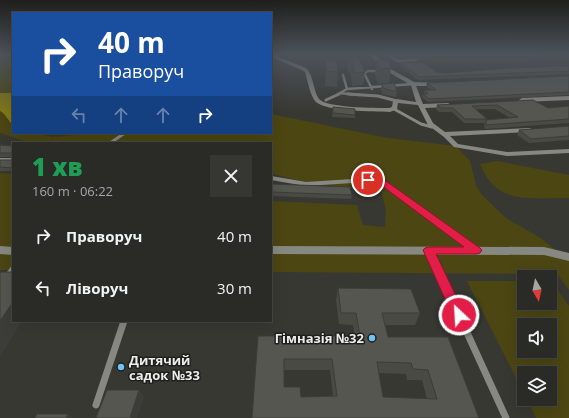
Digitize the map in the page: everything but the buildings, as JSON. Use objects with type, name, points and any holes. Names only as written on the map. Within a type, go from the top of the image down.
[{"type":"street","points":[[308,74],[317,100],[320,103],[339,107],[394,109],[397,101],[421,105],[458,104]]},
{"type":"street","points":[[395,74],[413,84],[442,83]]},
{"type":"street","points":[[413,84],[432,127],[443,134],[456,146],[507,154],[569,152]]},
{"type":"street","points":[[515,101],[569,98]]},
{"type":"street","points":[[443,134],[541,129]]},
{"type":"street","points":[[0,250],[12,251]]},
{"type":"street","points":[[272,250],[544,251],[569,257]]},
{"type":"lane","points":[[343,74],[347,89]]},
{"type":"lane","points":[[364,74],[372,88]]},
{"type":"lane","points":[[326,100],[347,89],[413,84]]},
{"type":"lane","points":[[370,92],[372,88]]},
{"type":"lane","points":[[340,93],[378,96],[397,101]]},
{"type":"lane","points":[[394,109],[421,124],[432,127]]},
{"type":"lane","points":[[112,142],[124,134]]},
{"type":"lane","points":[[0,160],[12,160]]},
{"type":"lane","points":[[272,178],[306,184],[368,180],[383,183],[476,250]]},
{"type":"lane","points":[[429,250],[506,418]]},
{"type":"lane","points":[[0,285],[12,269]]},
{"type":"lane","points":[[96,405],[124,322]]},
{"type":"shaded area","points":[[0,74],[12,74],[12,96],[0,97]]},
{"type":"shaded area","points":[[0,93],[12,93],[12,124],[0,111]]},
{"type":"shaded area","points":[[0,111],[12,124],[12,134],[39,134],[52,137],[85,134],[272,134],[272,114],[388,138],[456,146],[470,161],[476,185],[482,195],[506,218],[539,237],[562,255],[569,257],[569,290],[557,274],[557,270],[517,270],[517,274],[272,272],[272,201],[357,205],[363,225],[385,227],[386,211],[381,190],[311,183],[272,173],[272,142],[27,142],[0,133]]},
{"type":"shaded area","points":[[497,161],[569,175],[569,198],[529,198],[517,197],[506,193],[496,187],[487,178],[480,164]]},
{"type":"shaded area","points":[[0,173],[12,174],[12,247],[0,247]]},
{"type":"shaded area","points":[[0,250],[12,251],[12,270],[0,270]]},
{"type":"shaded area","points":[[467,281],[517,281],[517,310],[557,310],[557,289],[569,306],[569,418],[536,418],[530,406],[557,406],[557,366],[517,366],[517,380]]},
{"type":"place","name":"Гімназія №32","points":[[372,338]]},
{"type":"place","name":"Дитячий садок №33","points":[[121,367]]},
{"type":"route","points":[[368,180],[383,183],[476,250],[429,250],[459,315]]}]
